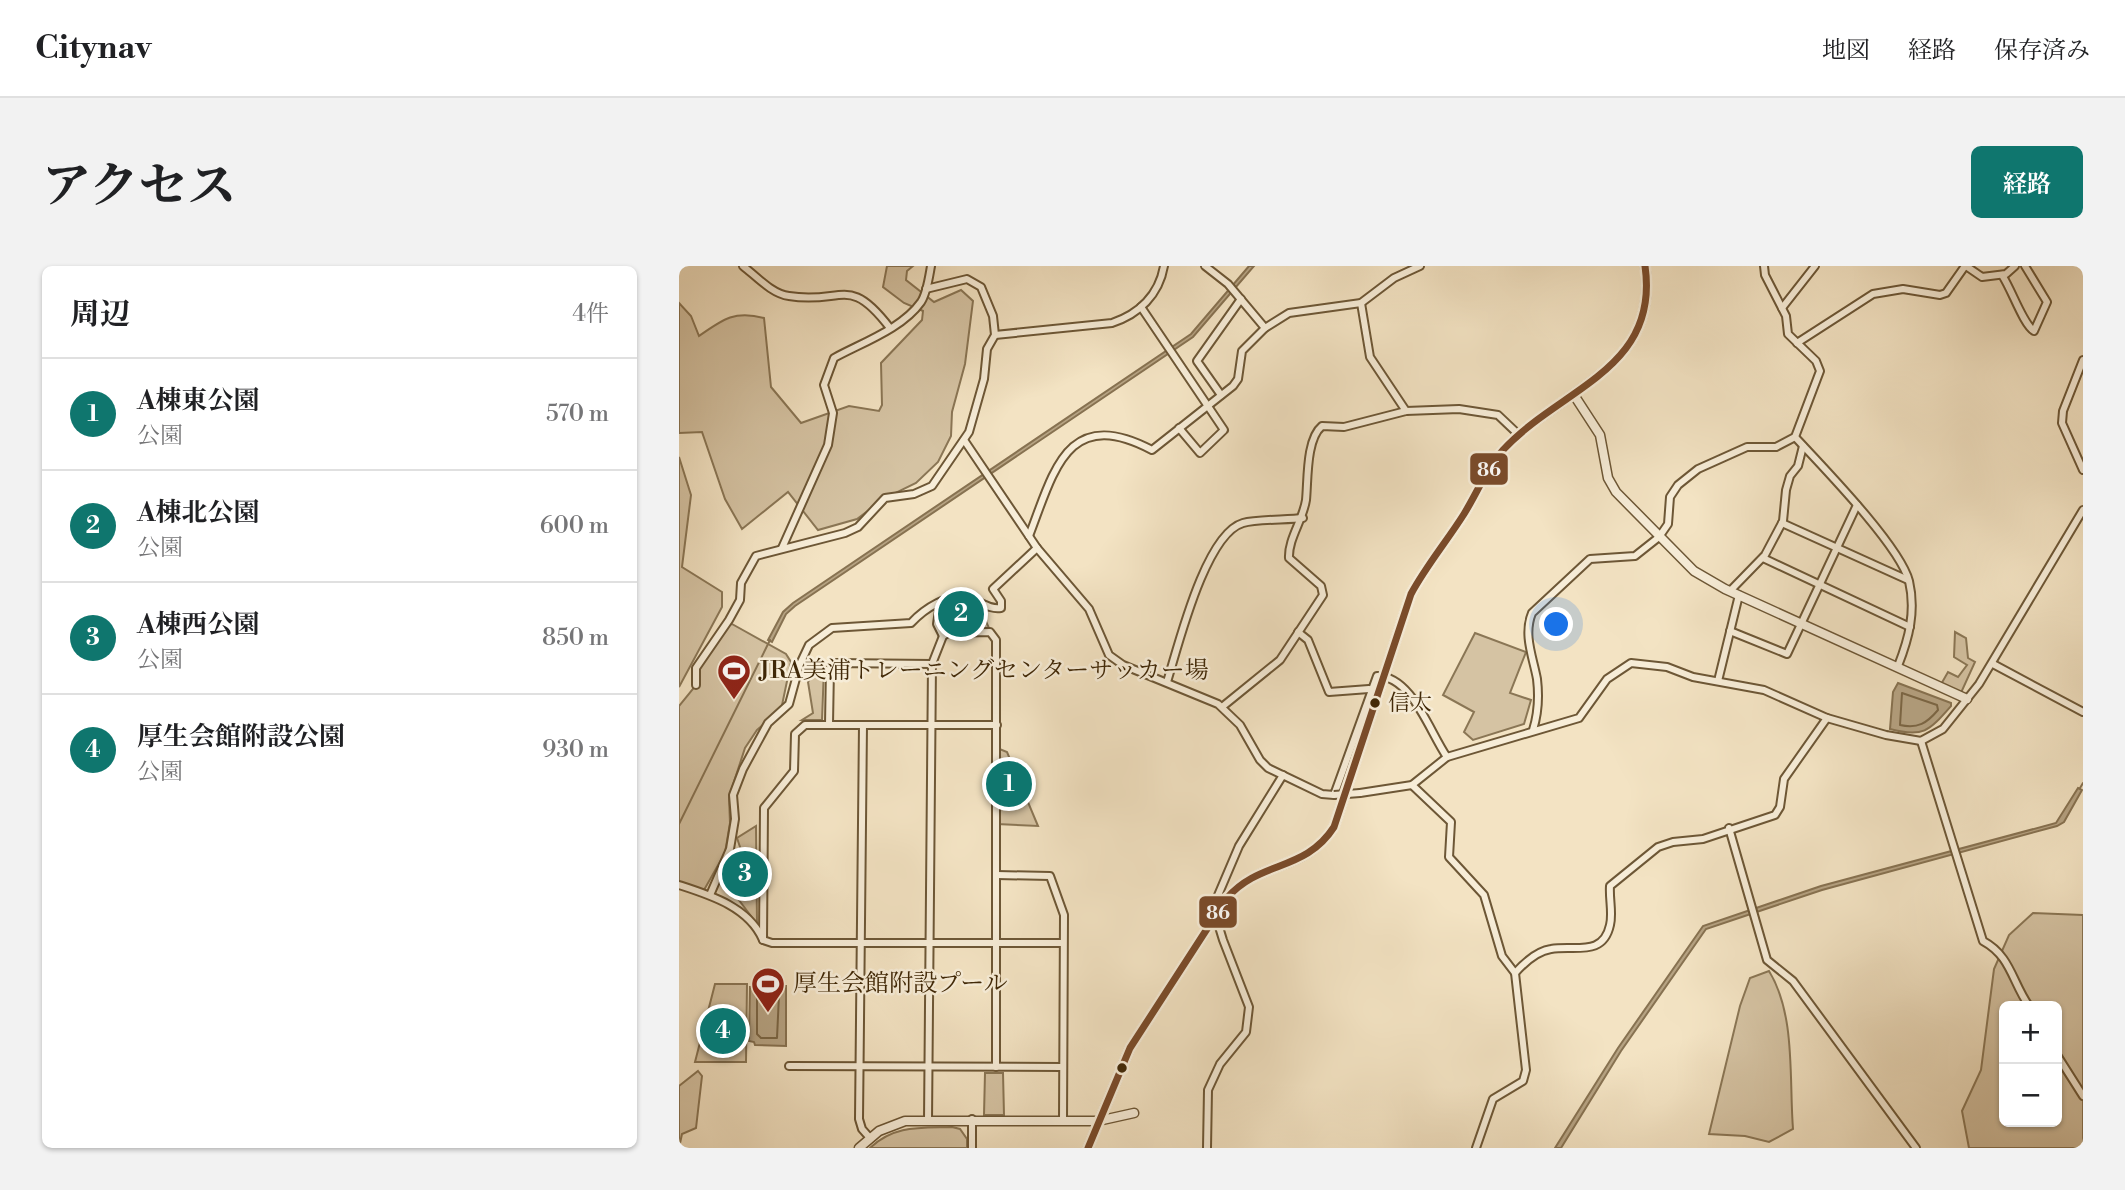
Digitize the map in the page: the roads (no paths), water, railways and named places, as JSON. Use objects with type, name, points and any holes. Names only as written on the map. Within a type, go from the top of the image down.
[{"type":"street","points":[[743,266],[775,290],[788,296],[856,295],[871,304],[890,328]]},
{"type":"street","points":[[782,548],[828,445],[833,413],[824,385],[834,358],[890,328],[921,302],[931,266]]},
{"type":"street","points":[[995,335],[1112,323],[1127,318],[1154,294],[1164,266]]},
{"type":"street","points":[[1205,266],[1229,285],[1265,328]]},
{"type":"street","points":[[1028,536],[1050,477],[1068,451],[1081,441],[1107,434],[1127,436],[1152,450],[1238,379],[1242,351],[1265,328],[1289,313],[1361,303],[1394,278],[1420,266]]},
{"type":"street","points":[[1089,1147],[1130,1048],[1227,898],[1248,879],[1305,857],[1327,839],[1341,812],[1411,594],[1421,575],[1440,551],[1501,452],[1518,435],[1596,380],[1640,328],[1647,297],[1645,266]]},
{"type":"street","points":[[1533,730],[1537,681],[1527,625],[1532,613],[1572,572],[1590,559],[1635,556],[1659,537],[1668,524],[1670,497],[1678,485],[1698,469],[1747,447],[1776,447],[1795,437],[1820,371],[1816,361],[1788,334],[1782,308],[1765,275],[1764,266]]},
{"type":"street","points":[[1782,308],[1815,266]]},
{"type":"street","points":[[1797,343],[1873,294],[1903,289],[1940,295],[1947,293],[1965,266],[1982,277],[2002,275],[2015,266]]},
{"type":"street","points":[[2002,275],[2017,299],[2025,325],[2034,331],[2047,302],[2025,266]]},
{"type":"street","points":[[696,685],[696,668],[730,620],[740,600],[741,583],[756,556],[845,533],[858,527],[885,498],[914,494],[932,486],[969,432],[984,379],[987,349],[995,335],[993,316],[981,287],[967,279],[926,289]]},
{"type":"street","points":[[1221,395],[1197,361],[1241,299]]},
{"type":"street","points":[[1361,303],[1370,357],[1406,411]]},
{"type":"street","points":[[1141,307],[1224,430],[1201,453],[1179,428]]},
{"type":"street","points":[[2083,360],[2061,423],[2083,470]]},
{"type":"street","points":[[1574,395],[1600,435],[1612,485],[1694,571],[1730,591],[1967,699]]},
{"type":"street","points":[[1222,707],[1280,660],[1324,591],[1289,558],[1289,549],[1303,518],[1313,443],[1318,429],[1322,426],[1344,427],[1406,411],[1459,409],[1498,415],[1518,435]]},
{"type":"street","points":[[1795,437],[1857,505],[1896,557],[1908,580],[1910,627],[1898,666]]},
{"type":"street","points":[[964,440],[1028,536],[1089,609],[1109,655],[1123,665],[1188,689],[1222,707],[1240,725],[1259,761],[1322,794],[1334,795],[1412,785],[1447,757],[1579,718],[1607,679],[1632,663],[1667,667],[1693,677],[1764,690],[1827,718],[1886,736],[1921,741],[1943,729],[1993,664],[2083,510]]},
{"type":"street","points":[[1730,591],[1763,558],[1782,523],[1786,490],[1790,476],[1798,466],[1803,446]]},
{"type":"street","points":[[1730,631],[1787,654],[1857,505]]},
{"type":"street","points":[[1167,682],[1200,580],[1220,545],[1241,524],[1303,518]]},
{"type":"street","points":[[1782,523],[1908,580]]},
{"type":"street","points":[[710,895],[730,849],[735,819],[733,795],[743,769],[768,723],[789,704],[800,664],[809,645],[832,628],[911,623],[926,607],[955,597],[968,597],[994,610],[1000,608],[1001,601],[993,589],[1037,548]]},
{"type":"street","points":[[1763,558],[1910,627]]},
{"type":"street","points":[[1718,681],[1739,595]]},
{"type":"street","points":[[940,604],[937,624],[943,636]]},
{"type":"street","points":[[928,1121],[929,724],[932,664],[943,636],[948,633],[990,632],[996,640],[996,1067]]},
{"type":"street","points":[[1298,632],[1308,640],[1329,692],[1369,690]]},
{"type":"street","points":[[829,724],[830,668],[835,663],[932,664]]},
{"type":"street","points":[[1993,664],[2083,712]]},
{"type":"street","points":[[1334,795],[1369,690],[1377,676],[1394,679],[1407,691],[1447,757]]},
{"type":"street","points":[[1515,973],[1524,963],[1550,949],[1584,949],[1594,947],[1606,938],[1611,922],[1610,886],[1642,858],[1673,842],[1703,839],[1729,828],[1775,815],[1780,807],[1784,779],[1827,718]]},
{"type":"street","points":[[763,940],[764,808],[794,771],[795,734],[805,725],[997,725]]},
{"type":"street","points":[[863,725],[859,1119],[862,1129],[870,1138]]},
{"type":"street","points":[[1921,741],[1983,941],[1995,948],[2009,963],[2027,1001]]},
{"type":"street","points":[[1207,1148],[1208,1090],[1220,1064],[1246,1032],[1249,1007],[1216,917],[1216,900],[1239,846],[1283,775]]},
{"type":"street","points":[[1412,785],[1451,822],[1449,857],[1484,895],[1502,956],[1515,973],[1526,1070],[1523,1081],[1493,1099],[1476,1148]]},
{"type":"street","points":[[1729,828],[1767,960],[1793,981],[1916,1148]]},
{"type":"street","points":[[997,875],[1050,876],[1064,915],[1063,1121]]},
{"type":"street","points":[[679,885],[730,905],[759,930],[763,940],[772,943],[1062,943]]},
{"type":"street","points":[[2062,1063],[2083,1096]]},
{"type":"street","points":[[789,1066],[1063,1067]]},
{"type":"street","points":[[859,1148],[893,1123],[972,1119],[1098,1121],[1134,1113]]},
{"type":"street","points":[[972,1119],[972,1148]]},
{"type":"water","points":[[1249,266],[1254,266],[1193,337],[795,606],[786,614],[772,642],[768,640],[783,612],[793,603],[1191,334]]},
{"type":"water","points":[[1898,683],[1951,703],[1951,706],[1925,730],[1910,733],[1890,729],[1893,692]]},
{"type":"water","points":[[2078,788],[2082,790],[2064,822],[2057,826],[1822,890],[1706,929],[1621,1051],[1561,1148],[1555,1148],[1618,1048],[1703,926],[1821,886],[2056,823]]},
{"type":"water","name":"厚生会館附設プール","points":[[786,986],[786,1046],[755,1045],[749,1041],[750,987]]},
{"type":"waterway","points":[[679,824],[770,640]]},
{"type":"waterway","points":[[2080,788],[2083,783]]},
{"type":"place","name":"A棟北公園","points":[[961,614]]},
{"type":"place","name":"JRA美浦トレーニングセンターサッカー場","points":[[734,701]]},
{"type":"place","name":"信太","points":[[1375,703]]},
{"type":"place","name":"A棟東公園","points":[[1009,784]]},
{"type":"place","name":"A棟西公園","points":[[745,874]]},
{"type":"place","name":"厚生会館附設プール","points":[[768,1014]]},
{"type":"place","name":"厚生会館附設公園","points":[[723,1031]]}]
